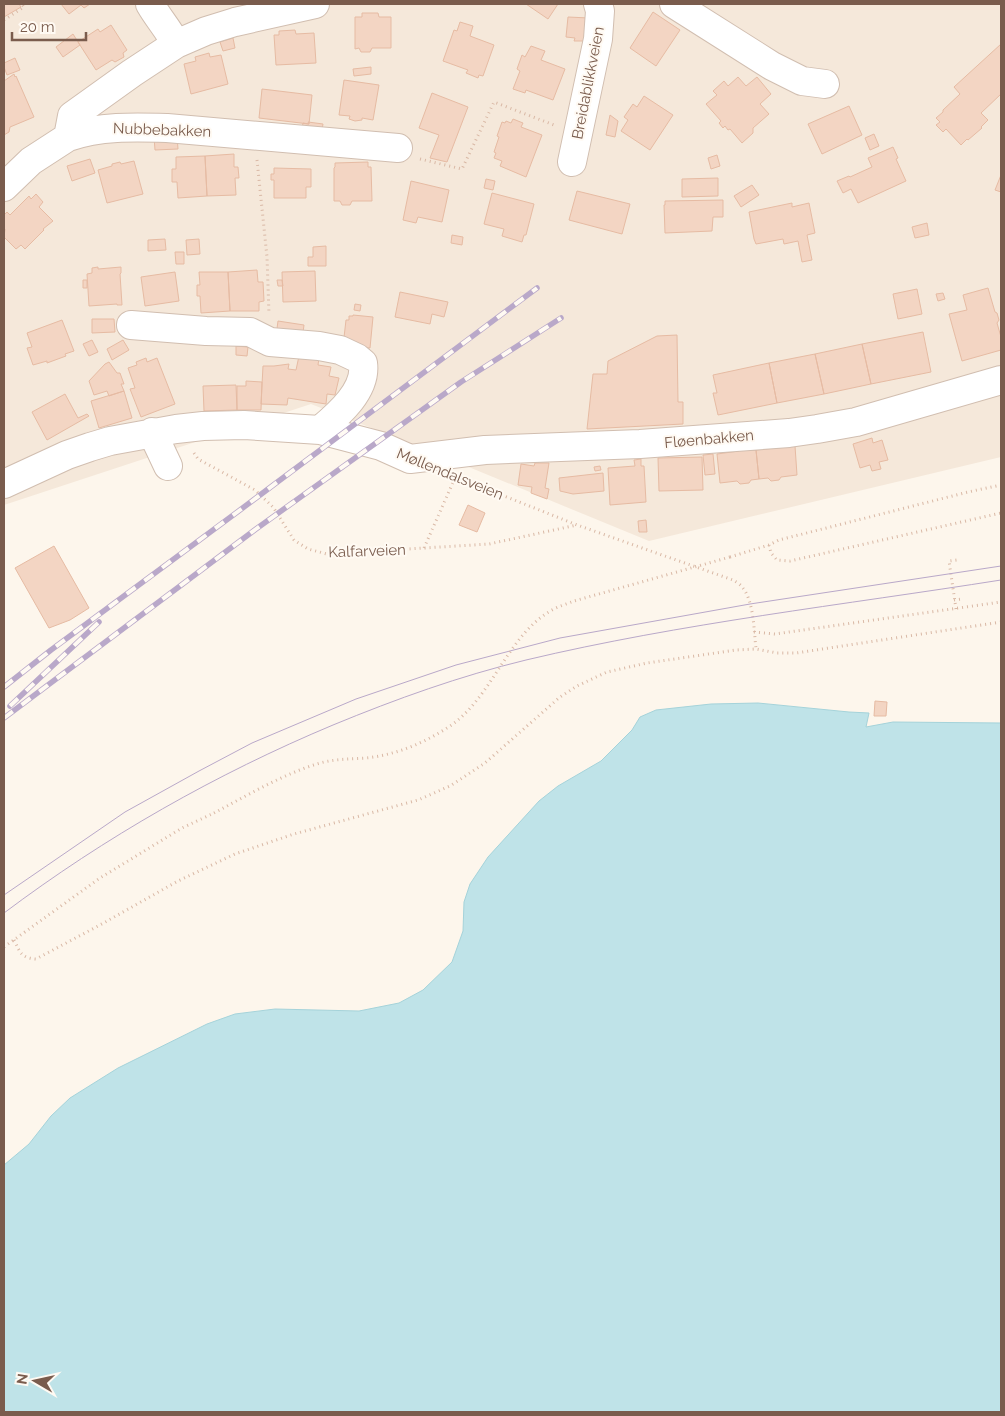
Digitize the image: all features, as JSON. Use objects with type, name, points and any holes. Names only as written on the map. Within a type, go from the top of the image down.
[{"type":"street","points":[[150,4],[170,32],[176,44]]},
{"type":"street","points":[[68,137],[72,116],[140,67],[176,44],[206,31],[235,22],[315,4]]},
{"type":"street","name":"Breidablikkveien","points":[[572,162],[598,39],[600,11],[598,4]]},
{"type":"street","points":[[674,4],[772,66],[802,81],[826,84]]},
{"type":"street","name":"Nubbebakken","points":[[4,186],[31,161],[68,137],[86,131],[133,127],[200,130],[398,148]]},
{"type":"street","points":[[4,484],[67,455],[110,441],[164,430],[203,426],[244,425],[320,430],[341,411],[352,397],[362,379],[364,371],[363,362],[340,350],[319,346],[270,342],[250,332],[206,331],[131,325]]},
{"type":"street","name":"Fløenbakken","points":[[410,459],[486,450],[640,444],[817,429],[856,422],[1001,380]]},
{"type":"street","points":[[164,430],[168,466]]},
{"type":"street","name":"Møllendalsveien","points":[[320,430],[381,446],[410,459]]},
{"type":"path","points":[[4,20],[24,8],[22,4]]},
{"type":"path","points":[[436,162],[462,169],[494,102],[560,127]]},
{"type":"path","points":[[256,136],[266,257],[270,342]]},
{"type":"path","name":"Kalfarveien","points":[[164,430],[198,459],[255,490],[273,507],[294,540],[308,549],[327,554],[489,544],[577,525]]},
{"type":"path","name":"Møllendalsveien","points":[[424,548],[456,477],[577,525],[733,580],[742,586],[746,592],[750,604],[756,649]]},
{"type":"path","points":[[4,947],[100,878],[182,828],[298,771],[322,763],[342,759],[367,758],[410,748],[449,727],[475,703],[517,642],[536,622],[552,610],[574,601],[684,571],[769,545],[778,540],[1001,485]]},
{"type":"path","points":[[769,545],[771,553],[777,560],[790,561],[1001,513]]},
{"type":"path","points":[[956,560],[949,561],[956,609]]},
{"type":"path","points":[[954,600],[962,599]]},
{"type":"path","points":[[754,632],[775,634],[1001,602]]},
{"type":"path","points":[[14,940],[22,955],[36,959],[178,881],[235,854],[294,834],[418,800],[450,786],[485,763],[560,697],[584,682],[607,672],[630,666],[696,655],[756,649],[777,653],[796,653],[1001,622]]},
{"type":"shaded area","points":[[4,4],[1001,4],[1001,457],[649,541],[311,404],[4,505]]},
{"type":"water","points":[[758,703],[869,713],[866,727],[893,722],[1001,723],[1001,1412],[4,1412],[4,1165],[29,1144],[51,1116],[70,1098],[118,1068],[207,1024],[235,1014],[275,1009],[359,1011],[399,1003],[423,990],[452,962],[463,931],[464,902],[470,884],[488,857],[539,801],[558,786],[601,761],[632,730],[640,717],[656,710],[711,704]]},
{"type":"building","points":[[4,4],[19,4],[21,7],[4,17]]},
{"type":"building","points":[[61,4],[90,4],[84,8],[81,5],[69,14]]},
{"type":"building","points":[[526,4],[558,4],[548,19]]},
{"type":"building","points":[[653,12],[680,30],[656,66],[630,48]]},
{"type":"building","points":[[362,13],[378,13],[379,17],[391,17],[391,48],[372,48],[370,52],[361,52],[359,48],[355,49],[355,17],[362,17]]},
{"type":"building","points":[[568,17],[589,18],[585,41],[574,41],[575,38],[566,37]]},
{"type":"building","points":[[460,22],[473,26],[470,36],[494,45],[483,76],[479,75],[478,78],[466,73],[468,70],[443,61],[454,30],[457,31]]},
{"type":"building","points":[[111,25],[127,50],[123,53],[124,57],[115,62],[112,60],[96,70],[78,42],[98,29],[100,32]]},
{"type":"building","points":[[295,30],[296,34],[314,33],[316,63],[276,65],[274,35],[279,35],[279,31]]},
{"type":"building","points":[[73,34],[80,45],[63,57],[56,47]]},
{"type":"building","points":[[233,38],[235,48],[223,51],[220,42]]},
{"type":"building","points":[[1001,44],[1001,94],[981,113],[988,120],[982,128],[961,145],[946,129],[943,132],[936,125],[940,122],[936,118],[960,94],[954,87]]},
{"type":"building","points":[[531,46],[545,51],[541,60],[565,69],[553,100],[526,90],[525,93],[513,89],[520,71],[517,69],[522,55],[525,57]]},
{"type":"building","points":[[209,53],[210,57],[221,55],[228,84],[191,94],[184,64],[196,61],[195,57]]},
{"type":"building","points":[[15,58],[20,70],[7,75],[4,63]]},
{"type":"building","points":[[371,67],[371,74],[354,76],[353,69]]},
{"type":"building","points":[[14,74],[34,117],[10,127],[9,132],[4,135],[4,81]]},
{"type":"building","points":[[738,77],[746,86],[757,77],[771,94],[760,104],[769,114],[753,128],[753,133],[742,143],[730,129],[728,130],[725,126],[723,128],[719,123],[721,121],[706,104],[717,95],[713,91],[724,81],[728,86]]},
{"type":"building","points":[[344,80],[379,85],[373,120],[362,118],[362,120],[355,121],[349,119],[350,116],[339,115]]},
{"type":"building","points":[[262,89],[312,95],[309,124],[259,118]]},
{"type":"building","points":[[432,93],[468,107],[447,162],[430,158],[439,135],[419,128]]},
{"type":"building","points":[[644,96],[673,115],[650,150],[621,131],[628,120],[624,117],[633,104],[637,107]]},
{"type":"building","points":[[849,106],[862,135],[822,154],[808,124]]},
{"type":"building","points":[[610,115],[618,121],[615,137],[606,135]]},
{"type":"building","points":[[513,119],[523,123],[521,127],[542,135],[526,177],[500,166],[502,161],[494,158],[499,137],[497,136],[502,122],[511,123]]},
{"type":"building","points":[[308,122],[323,124],[321,135],[301,133],[303,123],[309,124]]},
{"type":"building","points":[[874,134],[879,146],[870,150],[865,138]]},
{"type":"building","points":[[177,136],[178,149],[155,150],[154,137]]},
{"type":"building","points":[[893,147],[906,181],[858,203],[851,189],[843,193],[837,181],[872,167],[868,158]]},
{"type":"building","points":[[234,154],[234,167],[238,167],[239,178],[235,178],[236,195],[207,196],[205,156]]},
{"type":"building","points":[[717,155],[720,166],[711,169],[708,158]]},
{"type":"building","points":[[205,156],[207,196],[178,198],[177,182],[172,182],[172,169],[176,169],[176,157]]},
{"type":"building","points":[[90,159],[95,173],[72,181],[67,166]]},
{"type":"building","points":[[134,161],[143,194],[107,203],[98,170],[120,162],[121,164]]},
{"type":"building","points":[[368,162],[368,167],[371,167],[372,201],[352,201],[350,205],[342,205],[340,201],[334,201],[335,163]]},
{"type":"building","points":[[274,168],[311,169],[311,187],[306,187],[306,198],[274,198],[274,180],[271,180],[271,174],[274,174]]},
{"type":"building","points":[[1001,175],[1001,192],[995,190]]},
{"type":"building","points":[[718,178],[718,196],[682,197],[682,179]]},
{"type":"building","points":[[486,179],[495,181],[493,190],[484,188]]},
{"type":"building","points":[[411,181],[449,190],[442,222],[418,217],[416,223],[403,220]]},
{"type":"building","points":[[752,185],[759,195],[741,207],[734,196]]},
{"type":"building","points":[[577,191],[630,204],[622,234],[569,220]]},
{"type":"building","points":[[492,193],[534,204],[526,235],[524,235],[522,242],[502,236],[504,229],[484,224]]},
{"type":"building","points":[[36,194],[43,202],[39,207],[53,221],[25,249],[21,245],[16,249],[4,237],[4,215],[7,212],[10,215],[29,196],[31,199]]},
{"type":"building","points":[[723,200],[723,217],[713,217],[712,231],[665,233],[665,201]]},
{"type":"building","points":[[792,203],[792,207],[809,203],[815,233],[807,235],[812,260],[802,262],[798,241],[784,244],[783,239],[756,244],[754,239],[749,212]]},
{"type":"building","points":[[927,223],[929,235],[915,238],[912,227]]},
{"type":"building","points":[[452,235],[463,237],[462,245],[451,243]]},
{"type":"building","points":[[165,239],[166,250],[148,251],[148,240]]},
{"type":"building","points":[[199,239],[200,254],[187,255],[186,240]]},
{"type":"building","points":[[326,246],[326,266],[308,266],[308,257],[313,257],[313,247]]},
{"type":"building","points":[[175,252],[184,252],[184,264],[176,264]]},
{"type":"building","points":[[98,267],[98,269],[121,267],[122,305],[89,306],[87,274],[92,273],[92,268]]},
{"type":"building","points":[[257,270],[258,282],[263,282],[264,301],[259,302],[259,311],[230,311],[228,272]]},
{"type":"building","points":[[315,271],[316,301],[283,302],[282,272]]},
{"type":"building","points":[[175,272],[179,301],[145,306],[141,277]]},
{"type":"building","points":[[199,272],[228,272],[230,311],[201,313],[200,296],[197,296],[197,285],[200,285]]},
{"type":"building","points":[[83,280],[87,280],[87,288],[83,288]]},
{"type":"building","points":[[277,280],[282,280],[283,286],[278,286]]},
{"type":"building","points":[[988,288],[999,320],[997,323],[1001,337],[1001,350],[962,361],[949,314],[967,310],[963,295]]},
{"type":"building","points":[[917,289],[922,314],[898,319],[893,294]]},
{"type":"building","points":[[400,292],[448,302],[444,317],[432,314],[430,324],[395,317]]},
{"type":"building","points":[[943,293],[945,299],[938,301],[936,294]]},
{"type":"building","points":[[355,304],[361,305],[360,311],[354,310]]},
{"type":"building","points":[[349,316],[373,317],[370,348],[343,346],[346,320],[349,320]]},
{"type":"building","points":[[92,319],[114,319],[115,332],[92,333]]},
{"type":"building","points":[[62,320],[74,351],[47,363],[47,361],[33,365],[27,348],[32,347],[27,333]]},
{"type":"building","points":[[278,321],[304,325],[302,340],[276,336]]},
{"type":"building","points":[[923,332],[931,372],[871,384],[862,344]]},
{"type":"building","points":[[677,335],[678,402],[683,402],[683,424],[587,429],[593,374],[607,374],[608,361],[657,336]]},
{"type":"building","points":[[92,340],[98,352],[89,356],[83,344]]},
{"type":"building","points":[[123,340],[129,350],[112,360],[107,349]]},
{"type":"building","points":[[862,344],[871,384],[824,394],[815,354]]},
{"type":"building","points":[[236,346],[248,347],[247,356],[236,355]]},
{"type":"building","points":[[815,354],[824,394],[777,403],[769,363]]},
{"type":"building","points":[[299,356],[319,358],[318,365],[331,367],[329,376],[339,378],[335,395],[327,394],[326,404],[288,398],[287,405],[261,404],[263,366],[289,364],[288,369],[296,370]]},
{"type":"building","points":[[146,358],[147,362],[157,358],[175,404],[141,417],[130,389],[135,388],[128,368],[137,365],[136,362]]},
{"type":"building","points":[[109,362],[117,373],[120,373],[124,384],[121,384],[124,391],[109,396],[107,391],[94,395],[89,381]]},
{"type":"building","points":[[769,363],[777,403],[718,415],[713,393],[717,393],[713,375]]},
{"type":"building","points":[[246,381],[262,382],[261,410],[237,410],[237,386],[246,386]]},
{"type":"building","points":[[236,385],[237,410],[204,411],[203,386]]},
{"type":"building","points":[[124,391],[132,418],[99,428],[91,401]]},
{"type":"building","points":[[65,394],[78,418],[87,414],[89,416],[47,440],[32,412]]},
{"type":"building","points":[[872,438],[873,443],[882,440],[888,460],[879,462],[881,469],[872,471],[870,465],[860,468],[853,444]]},
{"type":"building","points":[[750,445],[751,450],[756,450],[759,479],[740,484],[737,481],[720,483],[717,454],[739,451],[739,446]]},
{"type":"building","points":[[795,446],[797,475],[781,477],[779,480],[771,481],[768,478],[759,479],[756,450]]},
{"type":"building","points":[[713,454],[715,474],[705,475],[703,455]]},
{"type":"building","points":[[702,457],[703,490],[659,491],[658,458]]},
{"type":"building","points":[[641,459],[641,466],[644,466],[646,502],[610,505],[608,468],[635,466],[634,460]]},
{"type":"building","points":[[535,463],[549,463],[545,488],[549,489],[547,499],[531,493],[532,487],[518,485],[521,464],[534,466]]},
{"type":"building","points":[[600,466],[601,470],[595,471],[594,467]]},
{"type":"building","points":[[603,473],[604,491],[573,494],[560,491],[559,478]]},
{"type":"building","points":[[468,505],[485,513],[477,532],[459,525]]},
{"type":"building","points":[[646,520],[647,532],[639,532],[638,521]]},
{"type":"building","points":[[54,546],[89,608],[70,620],[49,628],[15,568]]},
{"type":"building","points":[[875,701],[887,702],[886,716],[874,716]]},
{"type":"tram line","points":[[4,895],[125,812],[252,743],[356,699],[456,665],[560,638],[750,604],[1001,566]]},
{"type":"tram line","points":[[4,913],[82,858],[162,809],[204,786],[289,744],[380,706],[428,689],[526,660],[644,635],[1001,580]]},
{"type":"railway","points":[[4,687],[537,288]]},
{"type":"railway","points":[[4,718],[256,529],[461,382],[561,318]]},
{"type":"railway","points":[[10,706],[99,622]]}]
